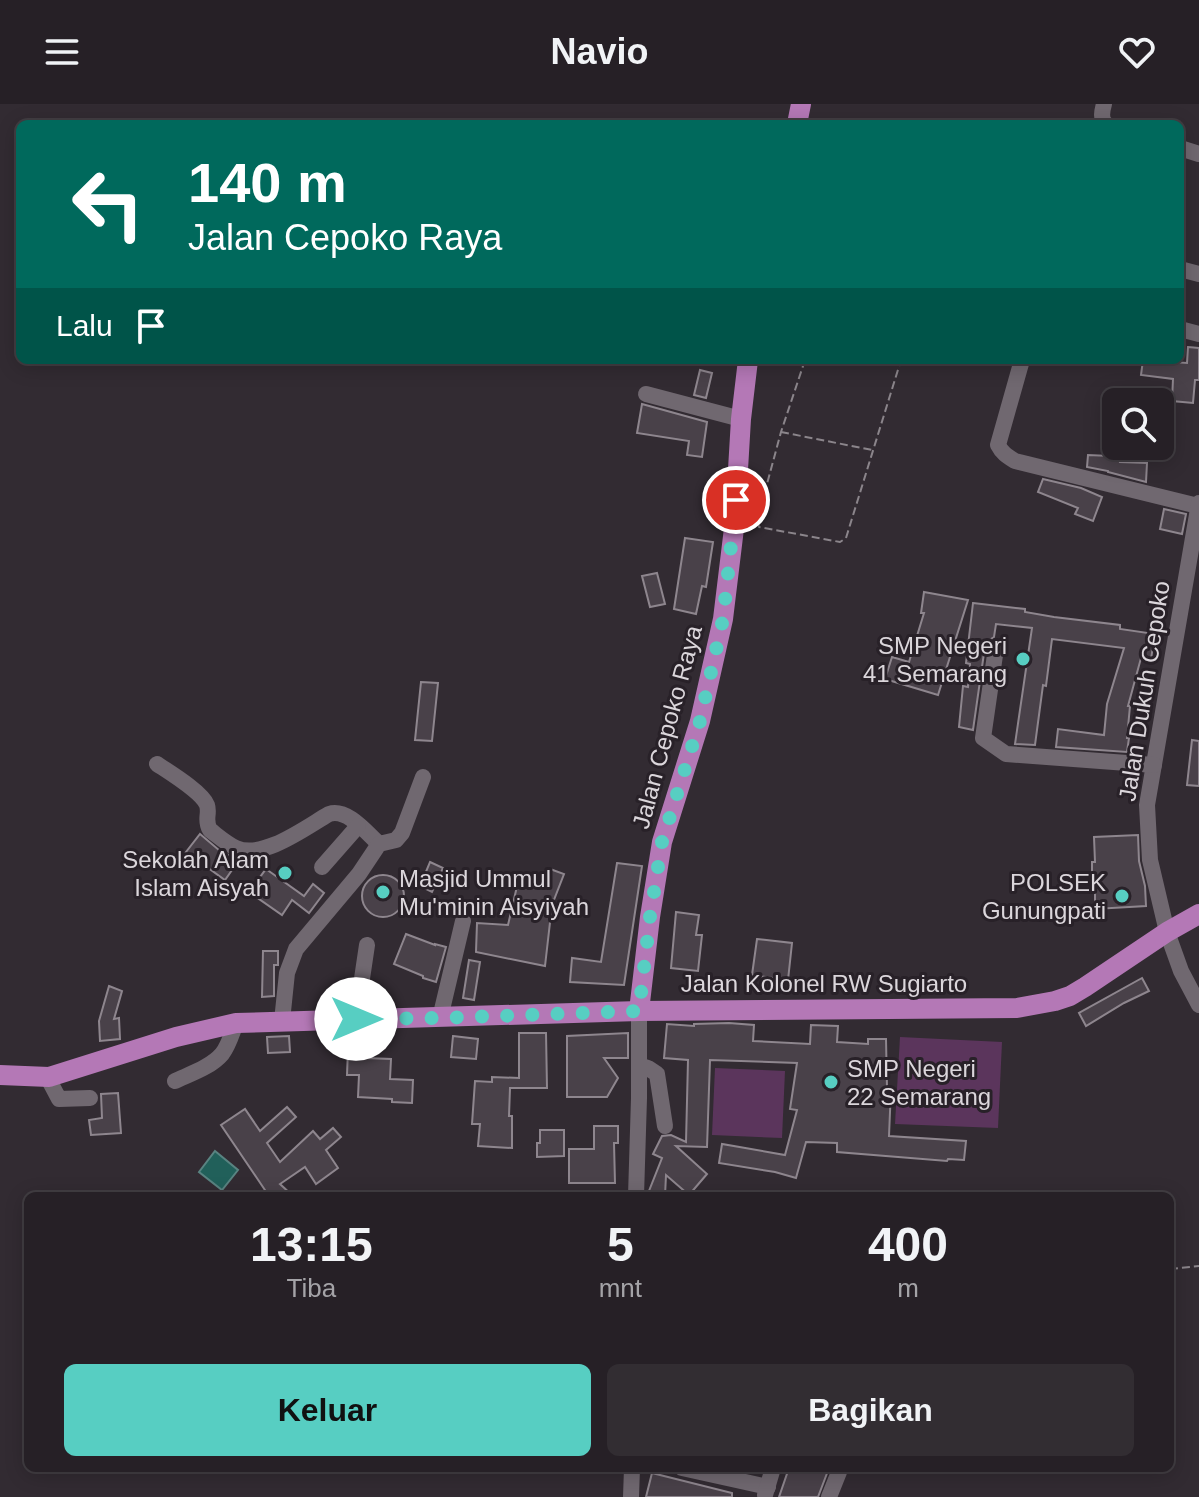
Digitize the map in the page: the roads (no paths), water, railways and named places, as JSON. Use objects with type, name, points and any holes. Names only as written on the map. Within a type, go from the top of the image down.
[{"type":"main road","name":"Jalan Cepoko Raya","points":[[639,1011],[662,842],[700,721],[723,619],[735,520],[748,364]]},
{"type":"main road","name":"Jalan Kolonel RW Sugiarto","points":[[0,1075],[49,1077],[176,1037],[236,1023],[639,1011],[1017,1008],[1070,996],[1199,914]]},
{"type":"street","name":"Jalan Dukuh Cepoko","points":[[1021,364],[998,445],[1001,451],[1015,461],[1199,504],[1147,805],[1150,860],[1167,932],[1181,971],[1199,1005]]},
{"type":"street","points":[[646,394],[741,419]]},
{"type":"street","points":[[996,648],[983,738],[1006,754],[1154,765]]},
{"type":"street","points":[[157,764],[205,802],[210,830],[237,849],[249,851],[271,846],[333,812],[346,815],[379,844]]},
{"type":"street","points":[[282,1021],[287,973],[296,949],[359,874],[379,844],[396,840],[402,833],[423,777]]},
{"type":"street","points":[[322,867],[358,826]]},
{"type":"street","points":[[440,1018],[463,921]]},
{"type":"street","points":[[356,1019],[367,945]]},
{"type":"street","points":[[636,1192],[639,1011]]},
{"type":"street","points":[[175,1081],[213,1063],[226,1047],[236,1023]]},
{"type":"street","points":[[639,1065],[657,1074],[665,1126]]},
{"type":"street","points":[[49,1077],[59,1099],[90,1098]]},
{"type":"street","points":[[631,1497],[632,1472]]},
{"type":"street","points":[[696,1472],[766,1492],[772,1472]]},
{"type":"street","points":[[829,1497],[839,1472]]},
{"type":"place","name":"SMP Negeri 41 Semarang","points":[[1023,659]]},
{"type":"place","name":"Sekolah Alam Islam Aisyah","points":[[285,873]]},
{"type":"place","name":"Masjid Ummul Mu'minin Aisyiyah","points":[[383,892]]},
{"type":"place","name":"POLSEK Gunungpati","points":[[1122,896]]},
{"type":"place","name":"SMP Negeri 22 Semarang","points":[[831,1082]]}]
